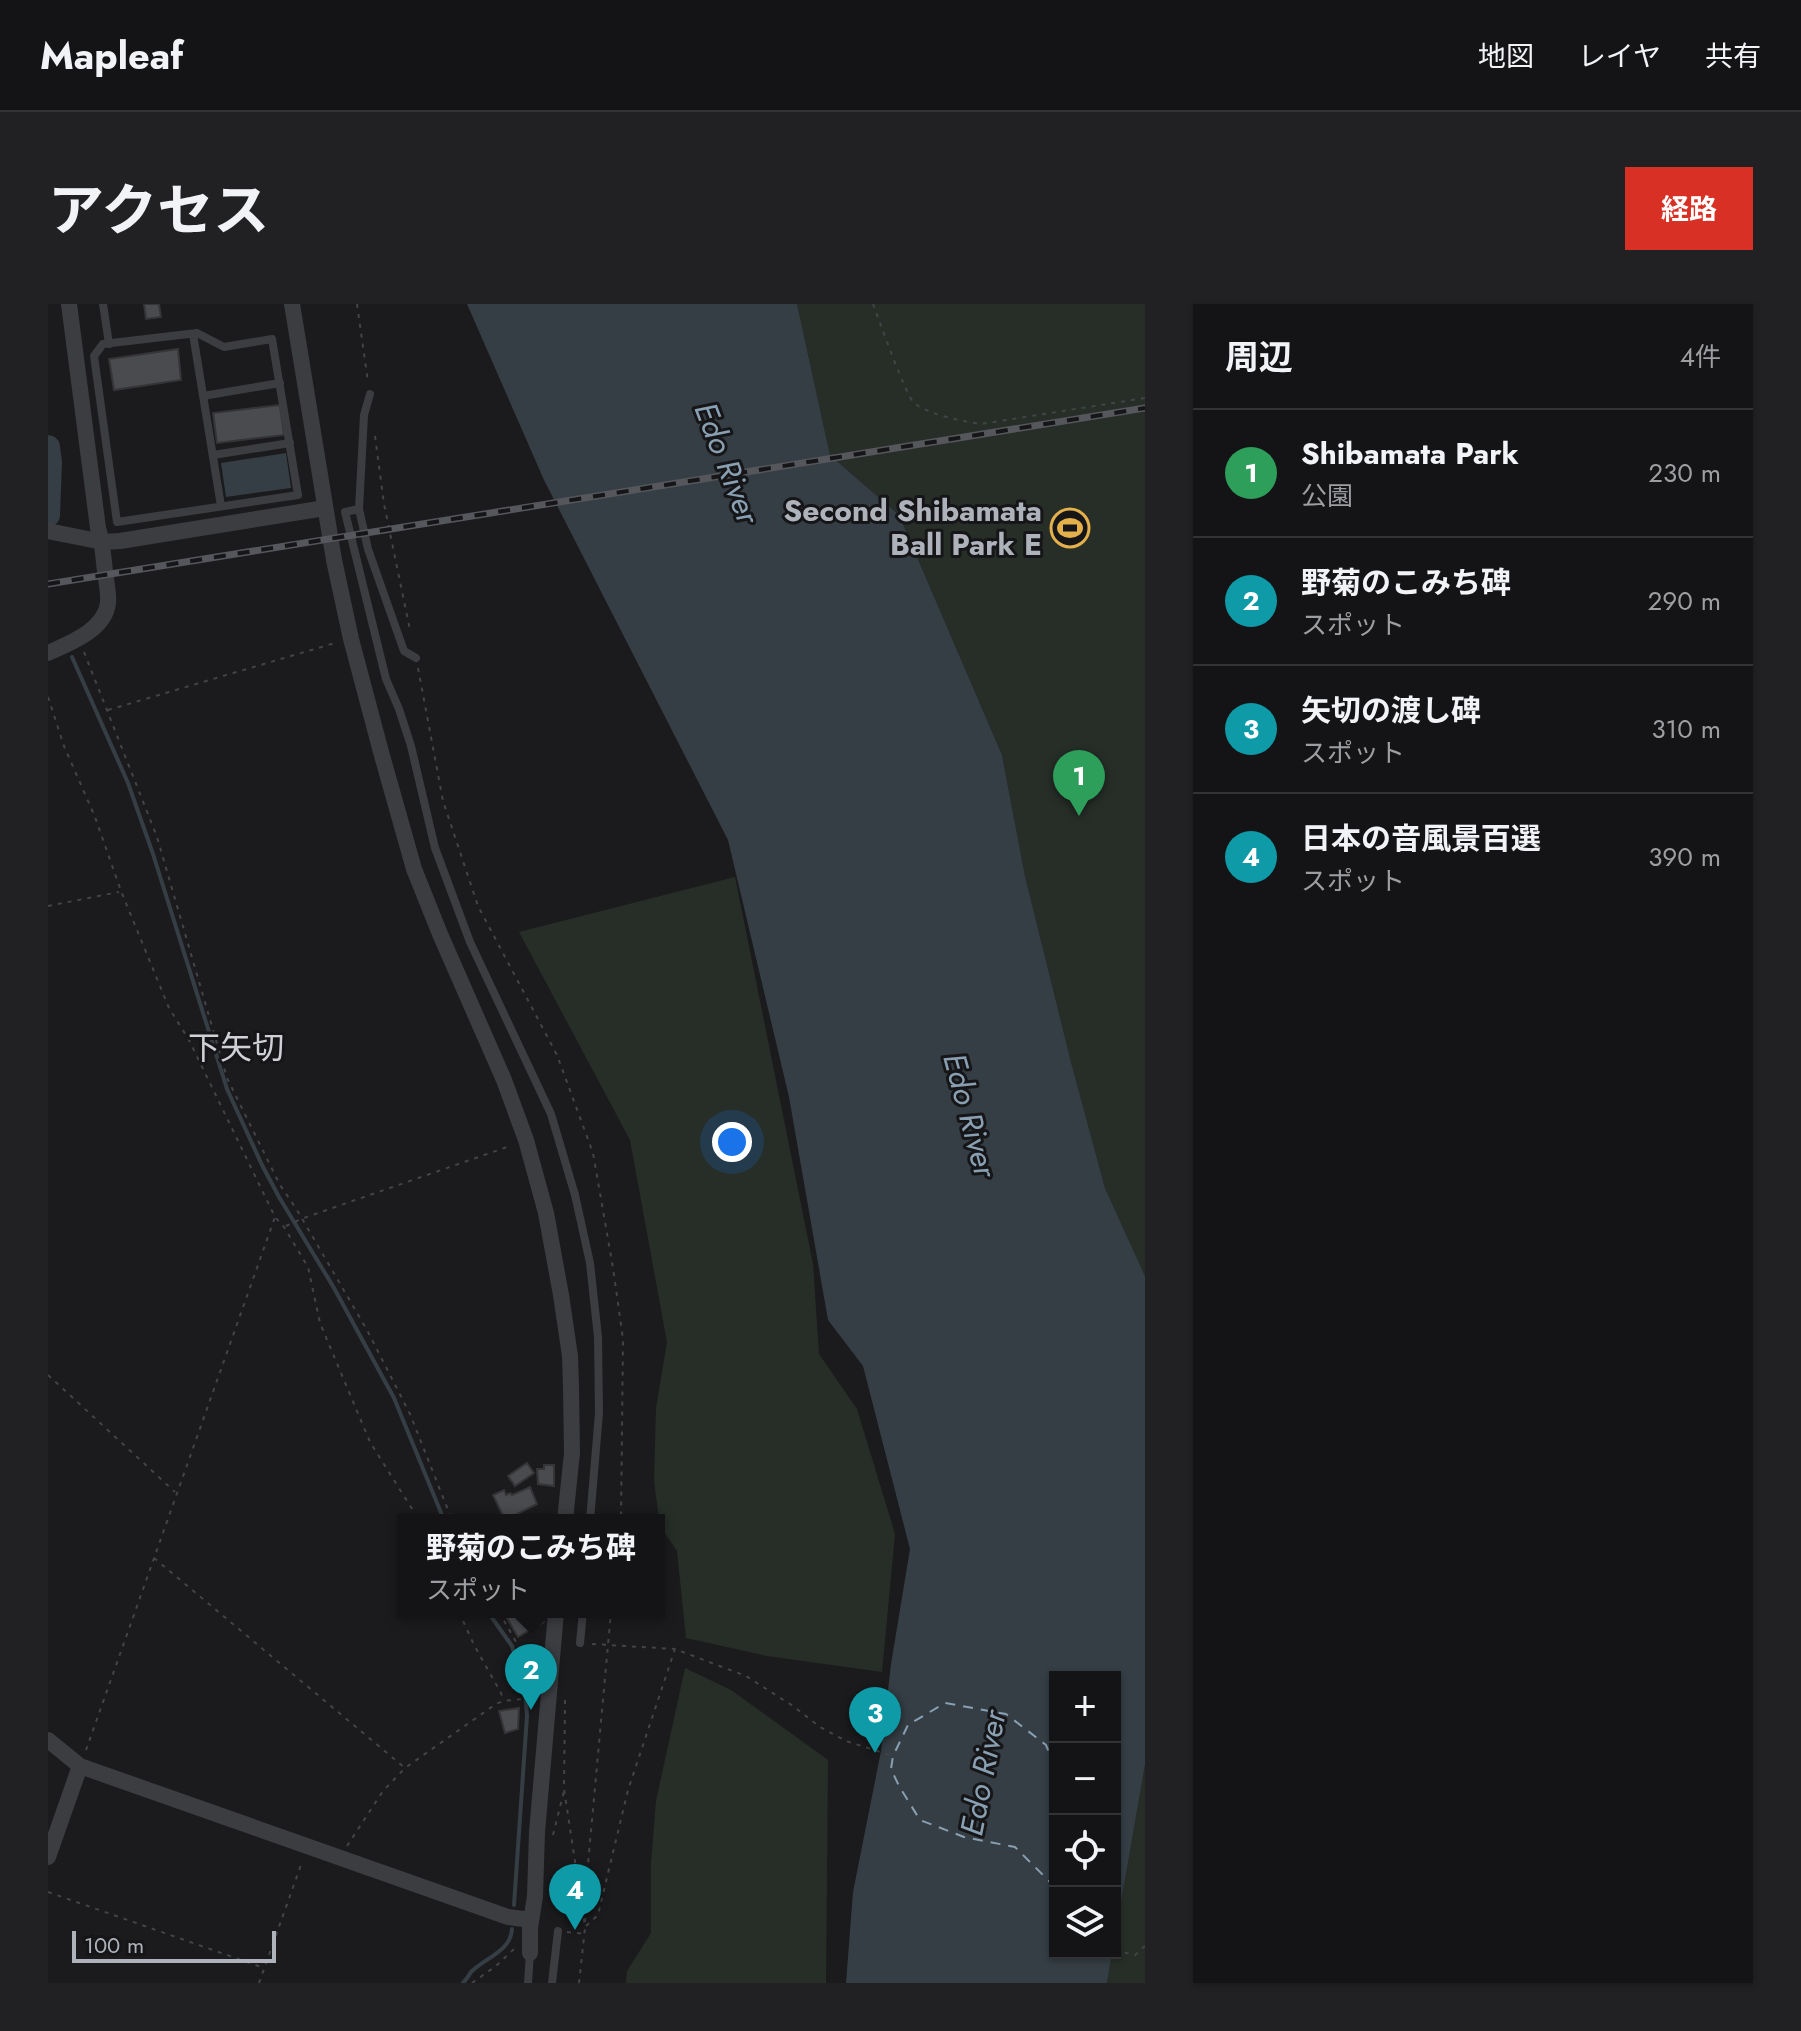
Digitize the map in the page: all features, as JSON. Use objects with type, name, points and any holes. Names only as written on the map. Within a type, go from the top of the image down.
[{"type":"street","points":[[48,653],[77,640],[95,625],[105,613],[109,601],[69,304]]},
{"type":"street","points":[[292,304],[334,560],[381,752],[414,869],[504,1080],[526,1140],[546,1213],[570,1356],[572,1453],[566,1514]]},
{"type":"street","points":[[48,531],[103,542],[120,541],[325,508]]},
{"type":"street","points":[[530,1953],[555,1618]]},
{"type":"street","points":[[48,1740],[80,1766],[508,1917],[531,1928]]},
{"type":"street","points":[[48,1857],[80,1766]]},
{"type":"lane","points":[[103,304],[109,344]]},
{"type":"lane","points":[[197,333],[224,347],[272,339],[298,495],[117,522],[94,356],[103,344],[193,334],[197,333]]},
{"type":"lane","points":[[193,334],[221,506]]},
{"type":"lane","points":[[203,396],[280,383]]},
{"type":"lane","points":[[370,394],[364,415],[359,509],[368,549],[404,651],[416,658]]},
{"type":"lane","points":[[213,455],[290,443]]},
{"type":"lane","points":[[325,508],[345,512],[359,509]]},
{"type":"lane","points":[[345,512],[386,679],[411,746],[435,848],[470,942],[551,1114],[575,1195],[590,1263],[598,1337],[599,1413],[591,1514]]},
{"type":"lane","points":[[580,1643],[582,1618]]},
{"type":"lane","points":[[552,1983],[558,1931]]},
{"type":"lane","points":[[528,1983],[530,1953]]},
{"type":"path","points":[[357,304],[370,394]]},
{"type":"path","points":[[873,304],[911,401],[930,411],[981,424],[1145,398]]},
{"type":"path","points":[[374,425],[384,504],[409,629]]},
{"type":"path","points":[[108,710],[351,639]]},
{"type":"path","points":[[77,640],[157,837],[227,1078],[280,1185],[367,1330],[410,1414],[450,1514]]},
{"type":"path","points":[[416,658],[443,801],[478,906],[557,1055],[593,1153],[623,1339],[621,1514]]},
{"type":"path","points":[[48,697],[64,746],[169,1008],[189,1040],[275,1217],[308,1267],[320,1323],[370,1442],[415,1514]]},
{"type":"path","points":[[48,906],[121,891]]},
{"type":"path","points":[[284,1227],[526,1140]]},
{"type":"path","points":[[80,1766],[275,1217]]},
{"type":"path","points":[[48,1375],[176,1493]]},
{"type":"path","points":[[154,1558],[405,1768]]},
{"type":"path","points":[[462,1618],[503,1701]]},
{"type":"path","points":[[339,1857],[383,1791],[405,1768],[496,1704],[534,1698],[532,1681],[519,1647],[502,1618]]},
{"type":"path","points":[[579,1983],[610,1618]]},
{"type":"path","points":[[580,1643],[675,1649],[746,1676],[820,1727],[846,1741],[893,1756]]},
{"type":"path","points":[[585,1927],[598,1915],[628,1790],[675,1649]]},
{"type":"path","points":[[565,1693],[564,1789],[585,1927]]},
{"type":"path","points":[[259,1983],[308,1846]]},
{"type":"path","points":[[48,1892],[264,1968]]},
{"type":"path","points":[[472,1983],[496,1966],[531,1928]]},
{"type":"path","points":[[558,1931],[585,1934]]},
{"type":"path","points":[[1121,1952],[1135,1955],[1145,1946]]},
{"type":"shaded area","points":[[797,304],[1145,304],[1145,1276],[1105,1188],[1025,876],[1002,755],[899,515],[830,455]]},
{"type":"shaded area","points":[[735,877],[813,1264],[819,1354],[857,1409],[895,1534],[882,1672],[767,1656],[686,1638],[677,1551],[665,1533],[665,1514],[658,1514],[654,1481],[656,1408],[667,1342],[630,1140],[519,932]]},
{"type":"shaded area","points":[[685,1668],[731,1690],[828,1760],[826,1983],[626,1983],[627,1971],[651,1933],[651,1863],[656,1801]]},
{"type":"shaded area","points":[[1145,1765],[1145,1983],[1107,1983],[1111,1959],[1121,1959],[1121,1903]]},
{"type":"water","name":"Edo River","points":[[467,304],[797,304],[830,455],[899,515],[1002,755],[1025,876],[1105,1188],[1145,1276],[1145,1765],[1121,1903],[1121,1671],[1049,1671],[1049,1959],[1111,1959],[1107,1983],[846,1983],[853,1892],[881,1751],[891,1664],[910,1549],[863,1366],[828,1320],[789,1097],[728,840],[544,480]]},
{"type":"water","points":[[286,453],[291,488],[226,497],[221,463]]},
{"type":"building","points":[[144,304],[159,304],[161,317],[146,319]]},
{"type":"building","points":[[178,349],[181,380],[114,390],[109,359]]},
{"type":"building","points":[[280,405],[284,435],[217,443],[213,413]]},
{"type":"building","points":[[527,1463],[534,1473],[515,1486],[508,1476]]},
{"type":"building","points":[[544,1465],[554,1465],[554,1486],[538,1484],[537,1469],[544,1469]]},
{"type":"building","points":[[530,1487],[537,1504],[517,1514],[502,1514],[493,1495],[504,1490],[506,1495]]},
{"type":"building","points":[[507,1618],[542,1618],[544,1622],[518,1637]]},
{"type":"building","points":[[519,1708],[518,1729],[505,1733],[499,1711]]},
{"type":"waterway","points":[[48,447],[48,515]]},
{"type":"waterway","points":[[72,657],[128,783],[227,1089],[279,1197],[334,1288],[394,1398],[442,1514]]},
{"type":"waterway","points":[[492,1618],[512,1646],[525,1690],[527,1716],[514,1905]]},
{"type":"waterway","points":[[463,1983],[471,1972],[502,1949],[511,1937],[512,1929]]},
{"type":"ferry route","points":[[1049,1752],[1046,1745],[1006,1714],[945,1703],[908,1725],[893,1756],[891,1769],[920,1820],[964,1837],[1015,1847],[1049,1881]]},
{"type":"railway","points":[[48,584],[1145,408]]},
{"type":"place","name":"Second Shibamata Ball Park E","points":[[1070,528]]},
{"type":"place","name":"Shibamata Park","points":[[1079,816]]},
{"type":"place","name":"野菊のこみち碑","points":[[531,1710]]},
{"type":"place","name":"矢切の渡し碑","points":[[875,1753]]},
{"type":"place","name":"日本の音風景百選","points":[[575,1930]]},
{"type":"district","name":"下矢切","points":[[236,1048]]}]
